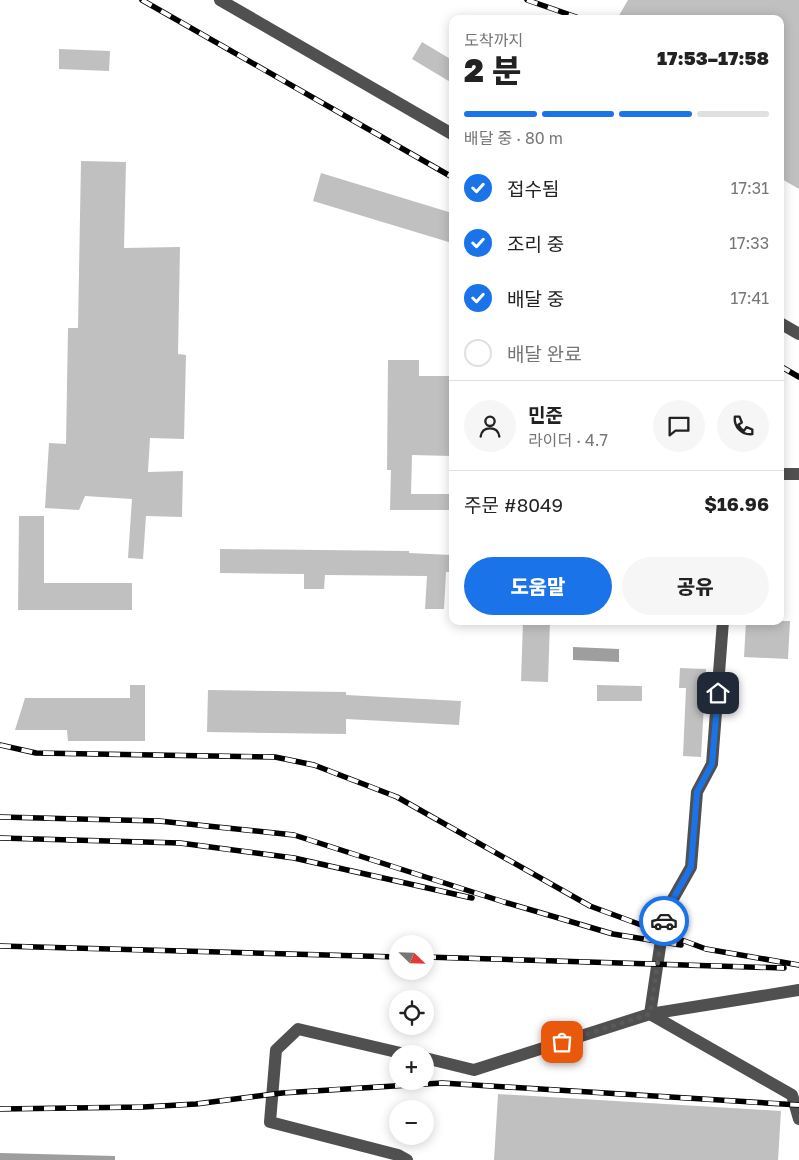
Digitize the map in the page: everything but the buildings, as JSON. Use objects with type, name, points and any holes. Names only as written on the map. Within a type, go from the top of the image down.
[{"type":"lane","points":[[220,0],[449,132]]},
{"type":"lane","points":[[784,325],[799,334]]},
{"type":"lane","points":[[784,474],[799,474]]},
{"type":"lane","points":[[650,1014],[665,913],[691,867],[697,792],[712,764],[722,625]]},
{"type":"lane","points":[[434,1060],[474,1070],[650,1014],[799,990]]},
{"type":"lane","points":[[650,1014],[792,1095],[799,1119]]},
{"type":"lane","points":[[389,1050],[298,1029],[276,1050],[270,1122],[398,1155],[407,1160]]},
{"type":"shaded area","points":[[573,647],[619,649],[619,662],[573,660]]},
{"type":"shaded area","points":[[0,1153],[115,1156],[115,1160],[0,1160]]},
{"type":"railway","points":[[142,0],[449,175]]},
{"type":"railway","points":[[527,0],[570,15]]},
{"type":"railway","points":[[784,368],[799,377]]},
{"type":"railway","points":[[0,745],[36,753],[275,757],[314,765],[397,797],[590,906],[706,949],[799,965]]},
{"type":"railway","points":[[0,817],[159,821],[294,835],[504,902],[613,934],[681,945]]},
{"type":"railway","points":[[0,838],[180,843],[294,858],[472,898]]},
{"type":"railway","points":[[0,946],[389,957]]},
{"type":"railway","points":[[434,957],[784,968]]},
{"type":"railway","points":[[0,1109],[143,1107],[196,1104],[282,1093],[442,1083],[799,1105]]},
{"type":"way so far","points":[[562,1042],[650,1014],[664,921]]},
{"type":"route","points":[[664,921],[665,913],[691,867],[697,792],[712,764],[718,693]]}]
